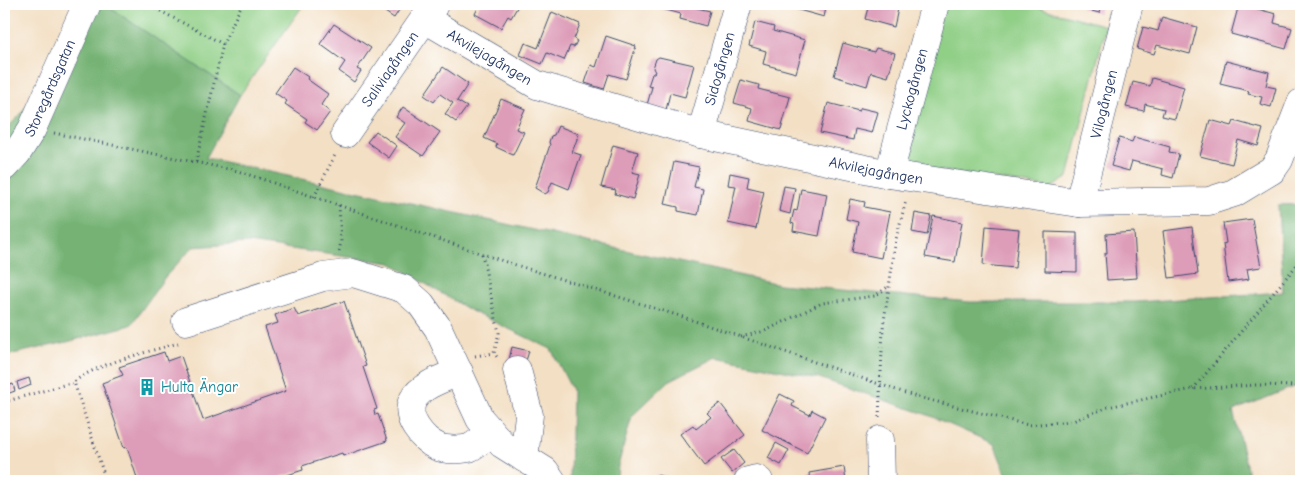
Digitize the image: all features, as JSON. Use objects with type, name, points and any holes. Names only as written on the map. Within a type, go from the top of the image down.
[{"type":"street","name":"Storegårdsgatan","points":[[4,167],[17,153],[32,129],[86,4]]},
{"type":"street","name":"Sidogången","points":[[701,134],[738,4]]},
{"type":"street","name":"Lyckogången","points":[[901,176],[935,4]]},
{"type":"street","name":"Vilogången","points":[[1079,203],[1129,4]]},
{"type":"street","name":"Akvilejagången","points":[[430,12],[537,84],[701,134],[901,176],[1079,203],[1209,201],[1234,193],[1272,170],[1279,160],[1301,104]]},
{"type":"street","name":"Saliviagången","points":[[345,134],[430,12]]},
{"type":"street","points":[[186,321],[323,277],[353,273],[404,289],[421,304],[438,328],[480,419],[502,444],[545,471],[552,481]]},
{"type":"street","points":[[517,370],[529,415],[524,458]]},
{"type":"street","points":[[459,372],[420,391],[412,400],[410,409],[412,421],[423,437],[438,447],[469,448],[491,432]]},
{"type":"street","points":[[880,440],[881,481]]},
{"type":"street","points":[[748,481],[756,479],[759,481]]},
{"type":"path","points":[[147,4],[223,44]]},
{"type":"path","points":[[196,162],[223,44],[242,4]]},
{"type":"path","points":[[32,129],[238,171],[481,254],[680,316],[914,396],[1028,425],[1073,421],[1108,406],[1192,389],[1257,385],[1301,386]]},
{"type":"path","points":[[314,197],[345,134]]},
{"type":"path","points":[[880,440],[883,328],[896,239],[901,176]]},
{"type":"path","points":[[332,276],[341,242],[339,205]]},
{"type":"path","points":[[481,254],[499,333],[494,353],[504,366],[517,370]]},
{"type":"path","points":[[1192,389],[1301,260]]},
{"type":"path","points":[[740,337],[765,331],[822,303],[875,296],[890,285]]},
{"type":"path","points":[[4,402],[74,382],[81,376],[96,369],[192,338],[186,321]]},
{"type":"path","points":[[74,382],[106,481]]},
{"type":"green space","points":[[97,4],[104,4],[240,95],[206,158],[779,284],[970,302],[1136,302],[1283,292],[1278,205],[1301,204],[1301,384],[1233,411],[1250,481],[1009,481],[994,444],[928,415],[819,378],[716,357],[669,381],[632,416],[618,466],[617,481],[570,481],[572,390],[551,349],[469,310],[391,263],[248,243],[193,247],[165,277],[131,325],[4,356],[4,131],[20,115]]},
{"type":"green space","points":[[104,4],[304,4],[240,95]]},
{"type":"green space","points":[[944,4],[1026,4],[1106,26],[1068,177],[1051,188],[900,164]]},
{"type":"building","points":[[373,4],[403,4],[394,18]]},
{"type":"building","points":[[480,4],[519,4],[511,18],[508,16],[501,28],[475,14]]},
{"type":"building","points":[[644,4],[694,4],[693,7],[710,11],[706,26],[680,19],[681,14]]},
{"type":"building","points":[[796,4],[827,4],[824,17],[795,9]]},
{"type":"building","points":[[869,4],[899,4],[894,27],[865,19]]},
{"type":"building","points":[[1082,4],[1102,4],[1099,13],[1081,8]]},
{"type":"building","points":[[1239,4],[1276,14],[1274,23],[1292,28],[1286,49],[1231,34]]},
{"type":"building","points":[[552,12],[580,24],[574,39],[577,41],[574,47],[570,46],[564,60],[547,53],[542,64],[520,55],[525,43],[538,48]]},
{"type":"building","points":[[1162,17],[1197,27],[1190,54],[1157,45],[1154,54],[1137,49],[1143,27],[1158,31]]},
{"type":"building","points":[[755,22],[774,27],[773,31],[805,40],[796,73],[763,64],[766,51],[749,46]]},
{"type":"building","points":[[334,24],[371,48],[357,69],[361,71],[354,82],[339,71],[345,62],[320,44]]},
{"type":"building","points":[[606,36],[636,46],[626,79],[609,74],[604,89],[585,83],[591,65],[596,67]]},
{"type":"building","points":[[843,43],[874,52],[876,48],[895,53],[888,77],[871,72],[867,86],[834,76]]},
{"type":"building","points":[[659,57],[694,65],[685,97],[670,93],[666,110],[647,105],[652,87],[648,86],[652,74],[655,72],[653,68],[656,59]]},
{"type":"building","points":[[1226,61],[1269,72],[1266,86],[1276,88],[1271,107],[1260,104],[1262,97],[1248,94],[1249,91],[1220,84]]},
{"type":"building","points":[[293,67],[328,94],[321,105],[330,112],[317,130],[305,122],[307,119],[285,104],[287,101],[275,93]]},
{"type":"building","points":[[443,67],[468,84],[457,101],[467,107],[456,122],[445,114],[453,103],[440,94],[434,102],[424,95]]},
{"type":"building","points":[[1152,78],[1184,87],[1175,119],[1162,116],[1164,109],[1145,104],[1144,111],[1126,107],[1133,82],[1150,86]]},
{"type":"building","points":[[741,80],[759,85],[758,89],[790,97],[781,130],[749,121],[752,108],[734,103]]},
{"type":"building","points":[[501,99],[525,109],[516,129],[524,132],[513,155],[496,147],[497,144],[484,138]]},
{"type":"building","points":[[828,103],[859,111],[861,108],[878,112],[872,133],[855,129],[853,140],[820,133]]},
{"type":"building","points":[[403,107],[440,132],[423,156],[395,137],[405,123],[396,117]]},
{"type":"building","points":[[1210,120],[1232,126],[1234,121],[1263,129],[1258,146],[1238,140],[1232,164],[1200,156]]},
{"type":"building","points":[[558,126],[579,134],[572,152],[581,155],[569,189],[552,182],[548,192],[545,194],[535,188],[550,145],[551,136],[554,135]]},
{"type":"building","points":[[376,131],[397,146],[389,158],[367,142]]},
{"type":"building","points":[[1134,137],[1170,147],[1169,152],[1179,154],[1173,178],[1162,175],[1163,169],[1132,161],[1129,171],[1111,166],[1119,138],[1132,142]]},
{"type":"building","points":[[613,145],[638,152],[632,172],[640,174],[633,199],[615,194],[616,190],[601,187]]},
{"type":"building","points":[[674,162],[699,167],[694,187],[703,189],[698,215],[678,211],[678,207],[665,204]]},
{"type":"building","points":[[730,173],[749,177],[747,187],[764,191],[756,229],[728,223],[736,186],[728,185]]},
{"type":"building","points":[[784,186],[795,188],[790,214],[779,211]]},
{"type":"building","points":[[801,189],[827,194],[819,236],[793,231],[794,224],[791,223],[794,210],[797,211]]},
{"type":"building","points":[[850,199],[865,202],[864,207],[890,212],[881,258],[852,252],[858,222],[846,219]]},
{"type":"building","points":[[915,213],[931,216],[927,235],[912,232]]},
{"type":"building","points":[[933,216],[962,222],[955,262],[925,257]]},
{"type":"building","points":[[1252,219],[1261,267],[1247,269],[1249,279],[1228,282],[1223,244],[1226,243],[1223,223]]},
{"type":"building","points":[[986,226],[1019,229],[1015,268],[983,265]]},
{"type":"building","points":[[1192,227],[1198,274],[1169,278],[1163,231]]},
{"type":"building","points":[[1045,232],[1077,233],[1077,272],[1045,271]]},
{"type":"building","points":[[1134,232],[1137,278],[1107,280],[1106,234]]},
{"type":"building","name":"Hulta Ängar","points":[[344,301],[366,366],[363,367],[377,409],[374,410],[375,415],[378,414],[387,441],[343,456],[342,453],[302,466],[303,470],[281,477],[282,481],[138,481],[127,447],[124,448],[102,383],[123,375],[119,367],[164,352],[167,361],[181,356],[203,420],[286,391],[265,327],[278,323],[275,315],[294,308],[298,316]]},
{"type":"building","points":[[512,347],[529,351],[525,364],[509,360]]},
{"type":"building","points":[[29,378],[31,385],[19,390],[17,382]]},
{"type":"building","points":[[13,384],[15,391],[4,395],[4,387]]},
{"type":"building","points":[[780,394],[794,401],[792,406],[810,415],[812,410],[825,417],[807,453],[762,430]]},
{"type":"building","points":[[720,403],[745,435],[704,466],[680,434],[693,425],[696,429],[711,417],[707,413]]},
{"type":"building","points":[[776,443],[789,450],[781,465],[768,458]]},
{"type":"building","points":[[734,450],[744,463],[732,473],[721,459]]},
{"type":"building","points":[[844,467],[846,481],[810,481],[809,473]]},
{"type":"building","points":[[657,475],[680,481],[656,481]]},
{"type":"place","name":"Hulta Ängar","points":[[147,387]]}]
